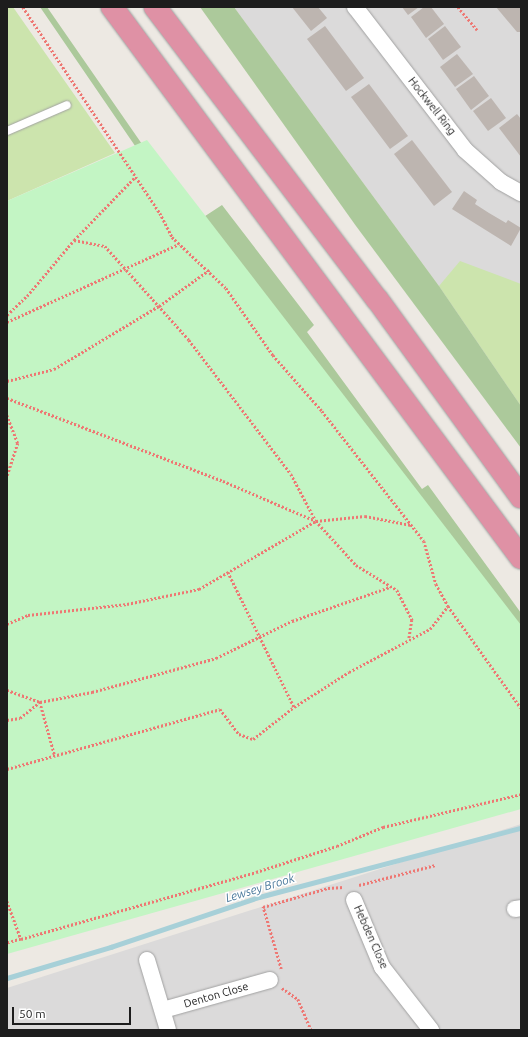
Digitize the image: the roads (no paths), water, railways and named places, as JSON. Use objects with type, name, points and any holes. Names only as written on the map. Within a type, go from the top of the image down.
[{"type":"highway","points":[[112,7],[521,558]]},
{"type":"highway","points":[[155,7],[377,299],[521,497]]},
{"type":"street","name":"Hockwell Ring","points":[[355,7],[465,150],[501,182],[521,193]]},
{"type":"street","name":"Hebden Close","points":[[354,900],[382,967],[431,1030]]},
{"type":"street","points":[[147,960],[168,1030]]},
{"type":"street","name":"Denton Close","points":[[162,1010],[270,980]]},
{"type":"lane","points":[[7,131],[67,105]]},
{"type":"waterway","name":"Lewsey Brook","points":[[7,978],[111,947],[259,897],[521,828]]}]
